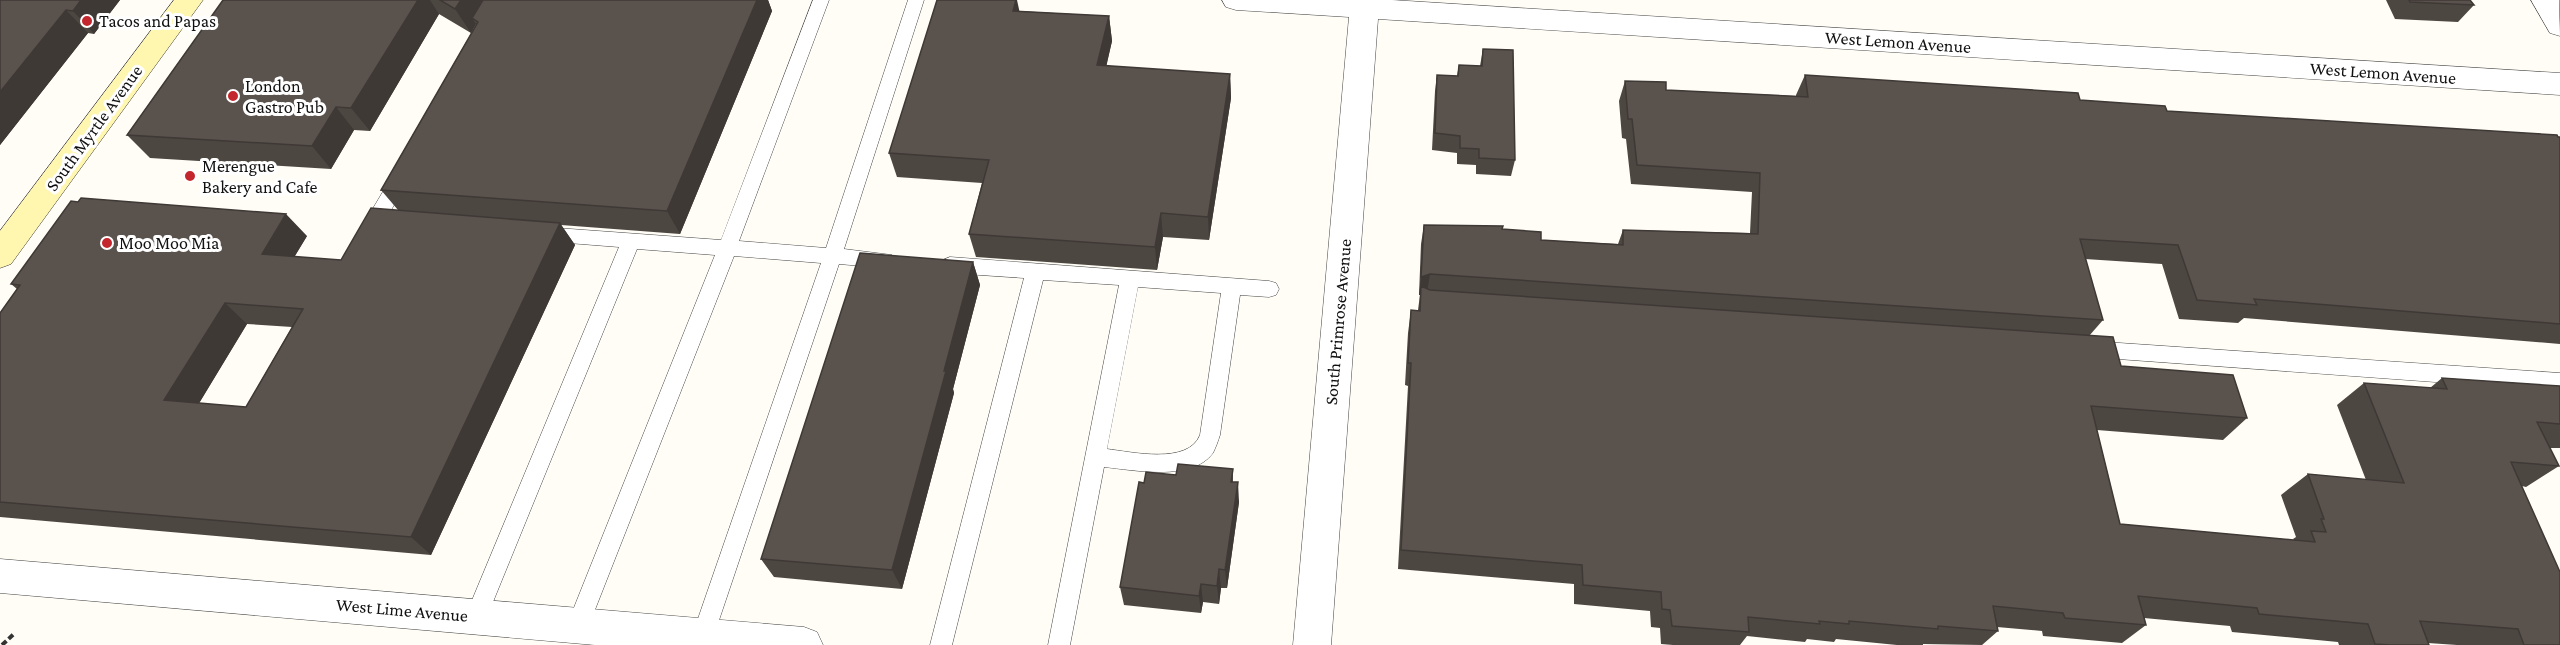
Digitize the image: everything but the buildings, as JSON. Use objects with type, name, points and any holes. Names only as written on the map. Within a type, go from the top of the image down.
[{"type":"main road","name":"South Myrtle Avenue","points":[[0,255],[189,0]]},
{"type":"street","name":"West Lemon Avenue","points":[[1236,0],[1364,4],[2560,84]]},
{"type":"street","points":[[2545,0],[2560,26]]},
{"type":"street","name":"South Primrose Avenue","points":[[1312,645],[1364,4]]},
{"type":"street","name":"West Lime Avenue","points":[[0,576],[804,645]]},
{"type":"lane","points":[[578,625],[727,249],[821,0]]},
{"type":"lane","points":[[703,636],[832,257],[916,0]]},
{"type":"lane","points":[[410,160],[376,220],[411,223]]},
{"type":"lane","points":[[527,232],[904,262]]},
{"type":"lane","points":[[476,617],[631,240]]},
{"type":"lane","points":[[928,264],[1269,289]]},
{"type":"lane","points":[[941,645],[1035,272]]},
{"type":"lane","points":[[1059,645],[1130,278]]},
{"type":"lane","points":[[1096,457],[1174,464],[1192,459],[1204,449],[1210,435],[1232,287]]},
{"type":"lane","points":[[2074,348],[2560,382]]},
{"type":"path","points":[[2,645],[15,633]]},
{"type":"place","name":"Tacos and Papas","points":[[87,21]]},
{"type":"place","name":"London Gastro Pub","points":[[233,96]]},
{"type":"place","name":"Merengue Bakery and Cafe","points":[[190,176]]},
{"type":"place","name":"Moo Moo Mia","points":[[107,243]]}]
